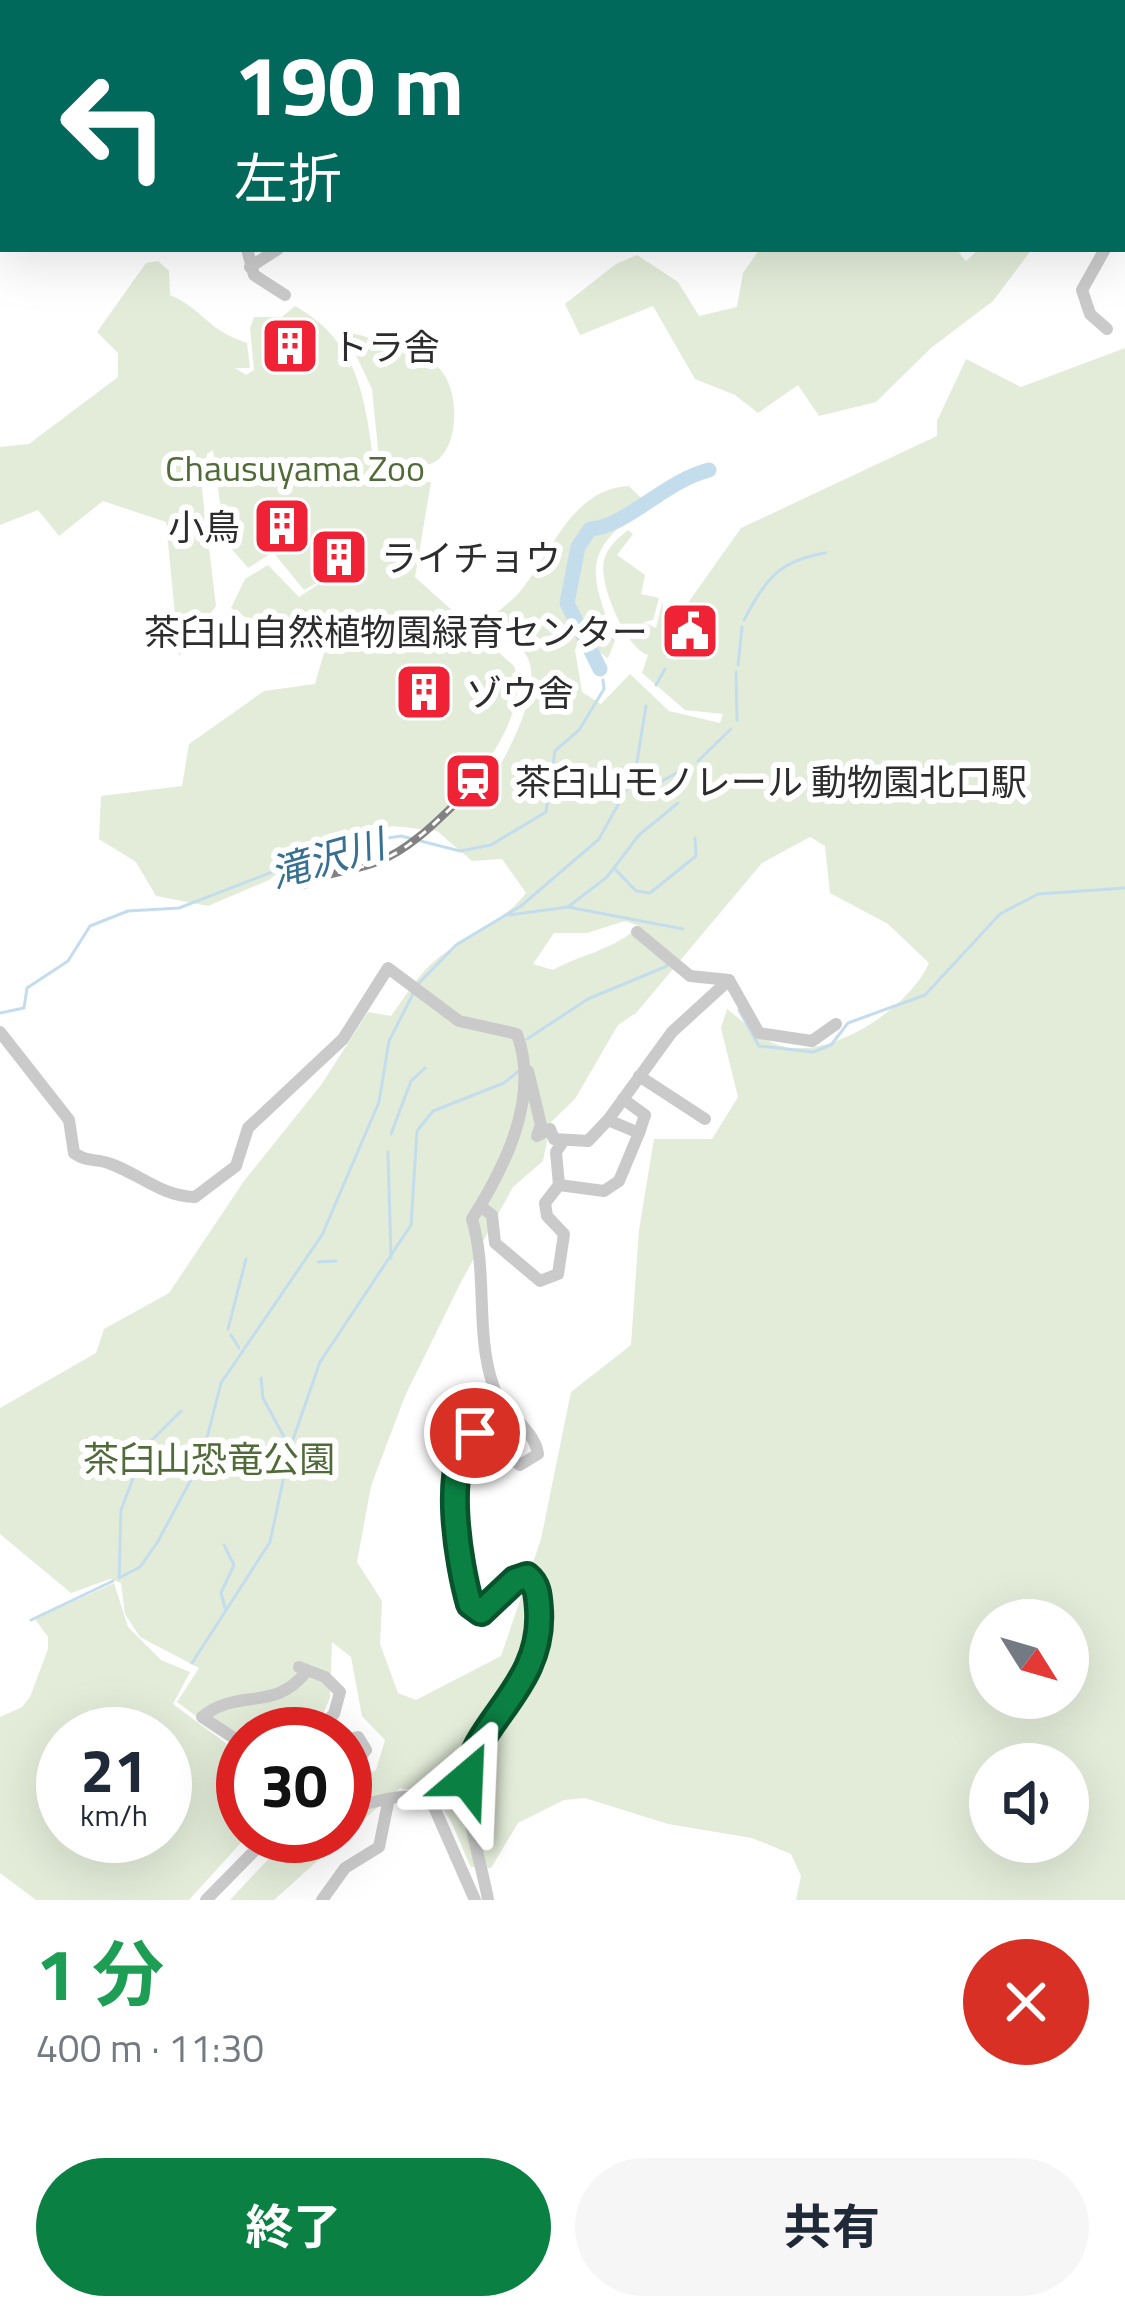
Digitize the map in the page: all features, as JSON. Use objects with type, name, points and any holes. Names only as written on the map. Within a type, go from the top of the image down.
[{"type":"street","points":[[248,252],[250,267],[285,295]]},
{"type":"street","points":[[250,267],[273,252]]},
{"type":"street","points":[[1103,252],[1082,290],[1090,314],[1107,329]]},
{"type":"street","points":[[637,932],[689,976],[729,980]]},
{"type":"street","points":[[0,1032],[69,1120],[74,1153],[184,1196],[207,1192],[236,1166],[248,1128],[343,1039],[388,968],[459,1021],[518,1034],[541,1125],[536,1136],[550,1129],[554,1139],[587,1141],[694,1008],[729,980]]},
{"type":"street","points":[[729,980],[759,1033],[812,1041],[836,1024]]},
{"type":"street","points":[[488,1900],[477,1870],[469,1764],[509,1705],[533,1656],[538,1600],[536,1585],[527,1576],[515,1580],[481,1612],[470,1604],[452,1510],[465,1443],[475,1433],[520,1465],[535,1460],[538,1447],[502,1406],[491,1382],[482,1249],[472,1219],[514,1140],[528,1070]]},
{"type":"street","points":[[639,1076],[705,1120]]},
{"type":"street","points":[[559,1185],[593,1192],[614,1186],[645,1115],[623,1099]]},
{"type":"street","points":[[608,1120],[639,1133]]},
{"type":"street","points":[[480,1206],[492,1215],[495,1243],[540,1281],[558,1274],[564,1234],[547,1216],[545,1203],[559,1185],[556,1152],[564,1140]]},
{"type":"street","points":[[218,1707],[230,1700],[279,1697],[302,1670],[325,1677],[340,1692],[336,1707]]},
{"type":"street","points":[[216,1708],[202,1717],[216,1726]]},
{"type":"street","points":[[372,1806],[412,1794],[434,1807],[475,1900]]},
{"type":"street","points":[[322,1900],[345,1868],[379,1847],[388,1803]]},
{"type":"street","points":[[206,1900],[242,1863]]},
{"type":"green space","points":[[758,252],[958,252],[966,261],[976,252],[1030,252],[993,301],[931,348],[876,402],[819,416],[798,385],[758,413],[735,395],[695,379],[653,306],[580,335],[565,304],[616,264],[637,255],[678,282],[699,316],[737,307],[743,273]]},
{"type":"green space","points":[[158,261],[169,271],[170,295],[222,332],[247,343],[250,368],[235,368],[246,375],[254,370],[250,328],[254,317],[282,317],[295,306],[316,320],[346,354],[362,394],[374,464],[380,469],[372,389],[345,332],[404,349],[444,374],[454,417],[448,446],[430,464],[383,471],[400,482],[431,482],[415,577],[514,666],[514,709],[479,773],[498,769],[519,728],[531,678],[524,652],[488,620],[517,595],[563,527],[591,499],[629,486],[647,504],[611,536],[596,564],[599,596],[615,641],[608,658],[579,640],[575,650],[582,692],[601,704],[630,674],[669,711],[720,723],[723,714],[685,710],[642,673],[648,655],[623,628],[605,584],[605,556],[620,537],[628,530],[633,534],[617,555],[645,575],[641,594],[659,598],[653,620],[643,622],[656,628],[663,600],[662,629],[668,631],[741,528],[937,436],[937,421],[966,359],[1021,387],[1125,348],[1125,1900],[796,1900],[801,1876],[791,1854],[752,1838],[668,1824],[585,1798],[564,1800],[518,1823],[491,1868],[471,1867],[447,1814],[429,1797],[400,1788],[372,1812],[372,1773],[385,1740],[372,1726],[372,1707],[360,1707],[351,1657],[332,1642],[326,1707],[216,1707],[216,1731],[192,1713],[192,1707],[177,1702],[199,1668],[140,1637],[125,1614],[121,1583],[110,1579],[71,1593],[0,1534],[0,1408],[96,1353],[104,1329],[169,1293],[244,1181],[321,1085],[368,1012],[391,1016],[426,969],[504,915],[526,893],[502,859],[472,861],[437,831],[393,826],[320,841],[269,880],[208,906],[156,896],[136,862],[99,839],[101,796],[182,786],[189,744],[264,691],[315,684],[325,649],[272,634],[231,608],[245,579],[268,565],[299,597],[340,570],[304,590],[273,552],[248,568],[225,541],[213,450],[207,454],[202,490],[216,606],[179,656],[166,522],[103,501],[59,536],[38,510],[0,525],[0,447],[29,444],[118,377],[118,353],[97,332],[146,263]],"holes":[[[810,837],[825,846],[830,893],[888,924],[929,963],[919,981],[884,1015],[816,1047],[773,1043],[727,1009],[721,1028],[738,1097],[712,1139],[654,1139],[639,1230],[631,1345],[571,1392],[541,1539],[501,1656],[416,1700],[398,1693],[380,1644],[382,1601],[357,1562],[371,1486],[405,1396],[513,1187],[543,1161],[551,1122],[575,1099],[618,1025],[636,1013],[762,863]],[[625,921],[639,926],[609,946],[553,970],[533,964],[554,933],[587,933]]]},
{"type":"green space","points":[[114,1583],[128,1627],[161,1660],[190,1672],[173,1704],[177,1707],[36,1707],[36,1863],[192,1863],[192,1718],[216,1736],[216,1863],[223,1863],[189,1900],[36,1900],[0,1873],[0,1717],[22,1707],[30,1697],[48,1637],[35,1619]]},
{"type":"green space","points":[[265,1863],[315,1863],[274,1900],[230,1900]]},
{"type":"waterway","name":"滝沢川","points":[[600,669],[567,603],[578,547],[590,529],[618,520],[709,470]]},
{"type":"waterway","points":[[744,620],[775,574],[796,561],[825,553]]},
{"type":"waterway","points":[[738,665],[742,627]]},
{"type":"waterway","points":[[656,685],[665,669]]},
{"type":"waterway","points":[[736,672],[737,720]]},
{"type":"waterway","name":"滝沢川","points":[[0,1013],[24,1008],[27,988],[68,961],[90,926],[128,911],[179,908],[342,845],[401,836],[460,851],[491,845],[546,812],[555,751],[579,730],[604,689],[603,680]]},
{"type":"waterway","points":[[419,983],[456,945],[521,906],[599,839],[635,774],[646,706]]},
{"type":"waterway","points":[[698,761],[731,729]]},
{"type":"waterway","points":[[631,783],[646,790],[691,765]]},
{"type":"waterway","points":[[568,907],[607,877],[639,835],[678,803]]},
{"type":"waterway","points":[[615,869],[636,891],[650,893],[696,856],[695,838]]},
{"type":"waterway","points":[[739,1010],[759,1046],[813,1052],[831,1045],[848,1023],[925,995],[1000,914],[1038,894],[1125,888]]},
{"type":"waterway","points":[[509,915],[568,907],[683,929]]},
{"type":"waterway","points":[[527,1039],[588,999],[667,966]]},
{"type":"waterway","points":[[181,1411],[145,1447],[121,1510],[119,1578],[140,1567],[157,1543],[201,1461],[221,1383],[322,1235],[379,1102],[389,1041],[414,992]]},
{"type":"waterway","points":[[391,1134],[411,1081],[425,1068]]},
{"type":"waterway","points":[[192,1663],[270,1542],[290,1448],[320,1362],[411,1225],[417,1131],[433,1111],[504,1083],[520,1070]]},
{"type":"waterway","points":[[388,1152],[391,1258]]},
{"type":"waterway","points":[[228,1329],[246,1259]]},
{"type":"waterway","points":[[318,1262],[336,1261]]},
{"type":"waterway","points":[[231,1335],[239,1348]]},
{"type":"waterway","points":[[261,1378],[263,1398],[290,1448]]},
{"type":"waterway","points":[[224,1545],[234,1565],[221,1593],[225,1608]]},
{"type":"waterway","points":[[31,1620],[113,1581]]},
{"type":"railway","points":[[304,885],[391,856],[419,837],[482,778]]},
{"type":"place","name":"トラ舎","points":[[290,346]]},
{"type":"place","name":"小鳥","points":[[282,526]]},
{"type":"place","name":"ライチョウ","points":[[339,557]]},
{"type":"place","name":"茶臼山自然植物園緑育センター","points":[[690,631]]},
{"type":"place","name":"ゾウ舎","points":[[424,692]]},
{"type":"place","name":"茶臼山モノレール 動物園北口駅","points":[[473,781]]},
{"type":"route","points":[[467,1779],[478,1746],[509,1705],[533,1656],[540,1621],[536,1585],[527,1576],[515,1580],[481,1612],[470,1604],[452,1510],[462,1453],[468,1437],[475,1433]]},
{"type":"park label","name":"Chausuyama Zoo","points":[[295,467]]},
{"type":"park label","name":"茶臼山恐竜公園","points":[[209,1458]]}]
